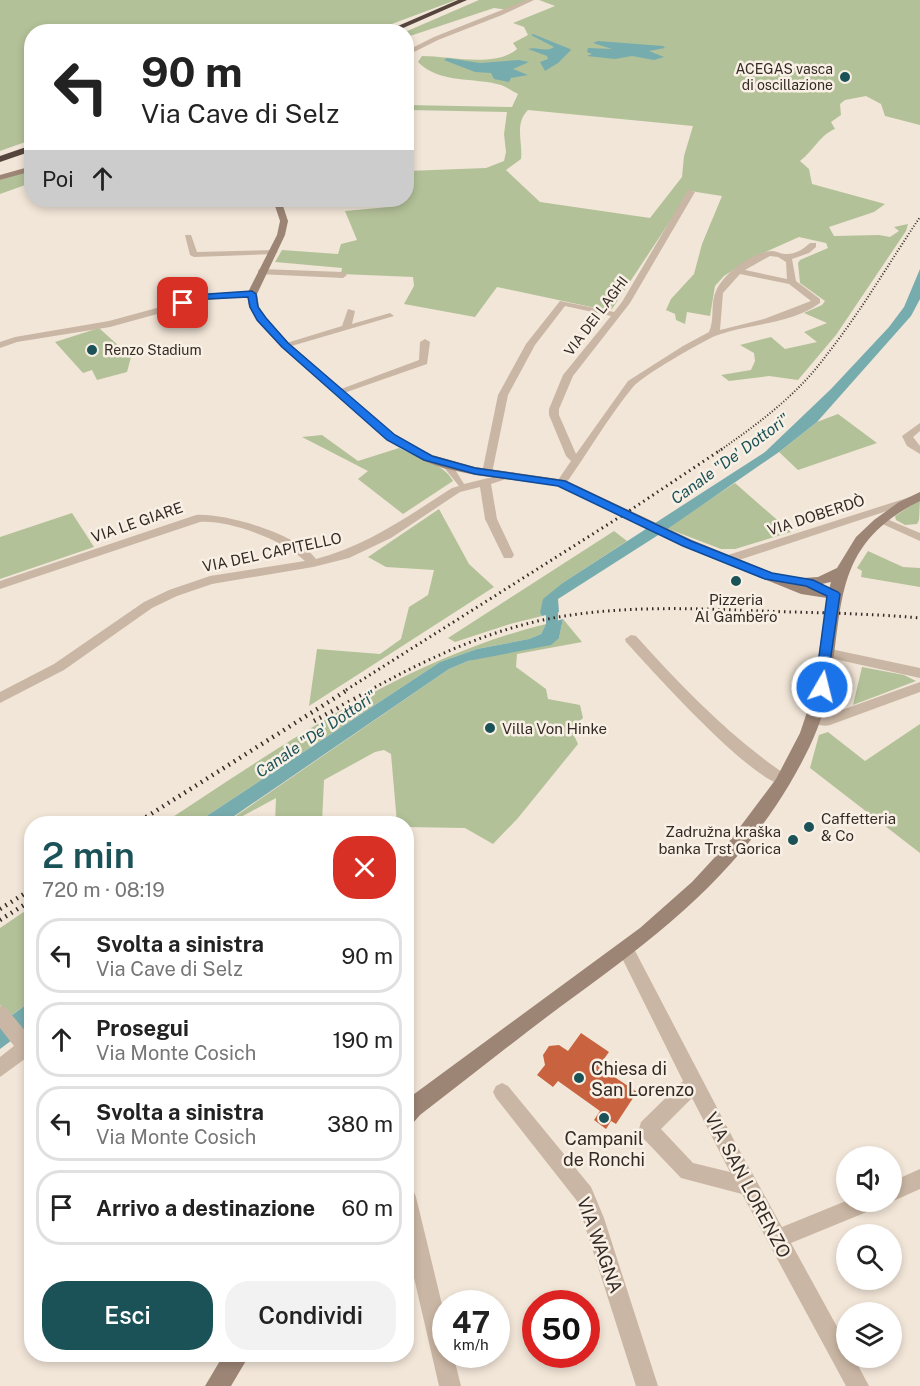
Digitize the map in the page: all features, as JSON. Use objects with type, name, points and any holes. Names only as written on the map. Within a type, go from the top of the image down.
[{"type":"highway","points":[[406,24],[464,0]]},
{"type":"highway","points":[[414,25],[473,0]]},
{"type":"highway","points":[[0,154],[24,147]]},
{"type":"highway","points":[[0,159],[24,148]]},
{"type":"street","points":[[414,50],[446,34],[483,22],[531,0]]},
{"type":"street","points":[[0,178],[24,170]]},
{"type":"street","name":"VIA DEI LAGHI","points":[[576,459],[571,456],[554,415],[554,409],[568,375],[626,303],[692,192]]},
{"type":"street","points":[[279,207],[284,221],[281,235],[252,294],[254,307],[262,320],[285,345],[391,438],[428,458],[482,475],[513,476],[561,483],[663,532],[770,576],[833,594]]},
{"type":"street","points":[[188,237],[194,255],[274,252]]},
{"type":"street","points":[[713,334],[718,324],[719,294],[722,286],[738,272],[767,254],[786,258],[806,251],[813,245]]},
{"type":"street","points":[[786,258],[790,261],[792,282]]},
{"type":"street","points":[[261,272],[343,275]]},
{"type":"street","points":[[561,483],[631,383],[686,348],[713,334],[767,321],[815,303],[814,298],[792,282],[738,272]]},
{"type":"street","points":[[0,345],[15,340],[111,324],[208,297],[252,294]]},
{"type":"street","points":[[508,555],[491,519],[482,475],[503,395],[531,344],[563,303],[616,315]]},
{"type":"street","points":[[346,328],[351,311]]},
{"type":"street","points":[[285,345],[390,316]]},
{"type":"street","points":[[338,392],[424,362],[425,342]]},
{"type":"street","points":[[920,426],[907,436],[910,444],[920,451]]},
{"type":"street","points":[[447,465],[462,486]]},
{"type":"street","name":"VIA DEL CAPITELLO","points":[[0,698],[59,667],[148,605],[173,593],[210,580],[313,563],[366,546],[482,475]]},
{"type":"street","points":[[414,1106],[661,922],[721,862],[747,832],[784,781],[798,756],[813,718],[822,687],[833,594],[850,553],[866,533],[898,507],[916,498]]},
{"type":"street","name":"VIA DOBERDÒ","points":[[729,559],[916,498]]},
{"type":"street","name":"VIA LE GIARE","points":[[0,585],[173,524],[202,518],[226,520],[300,549],[311,558],[313,563]]},
{"type":"street","points":[[882,520],[920,537]]},
{"type":"street","points":[[807,587],[829,579],[841,571]]},
{"type":"street","points":[[807,587],[830,618]]},
{"type":"street","points":[[631,639],[703,717],[753,760],[784,781]]},
{"type":"street","points":[[826,653],[920,673]]},
{"type":"street","points":[[813,718],[825,721],[920,687]]},
{"type":"street","name":"VIA SAN LORENZO","points":[[626,950],[693,1083],[858,1386]]},
{"type":"street","points":[[2,1017],[24,1043]]},
{"type":"street","points":[[0,1068],[24,1045]]},
{"type":"street","points":[[693,1083],[648,1130],[688,1171],[748,1186]]},
{"type":"street","name":"VIA WAGNA","points":[[502,1092],[584,1194],[594,1218],[647,1386]]},
{"type":"street","points":[[902,1187],[920,1179]]},
{"type":"street","points":[[777,1239],[843,1212]]},
{"type":"street","points":[[414,1231],[450,1386]]},
{"type":"street","points":[[217,1386],[233,1362]]},
{"type":"green space","points":[[0,0],[456,0],[392,24],[24,24],[24,142],[0,151]]},
{"type":"green space","points":[[479,0],[528,0],[508,10],[494,8],[414,35],[414,28]]},
{"type":"green space","points":[[539,0],[920,0],[920,125],[885,116],[881,104],[866,96],[845,100],[840,104],[841,115],[831,122],[835,129],[825,135],[800,161],[809,169],[812,184],[885,204],[874,212],[829,227],[834,236],[879,235],[890,237],[899,231],[894,227],[908,224],[906,231],[836,335],[798,380],[769,376],[729,381],[721,375],[751,370],[755,361],[754,353],[740,345],[771,337],[785,349],[817,342],[804,332],[827,323],[804,313],[822,305],[825,301],[800,283],[798,263],[828,248],[826,243],[799,237],[752,258],[724,276],[715,286],[710,316],[687,312],[685,324],[676,320],[675,314],[666,310],[671,299],[694,274],[702,244],[722,196],[690,191],[612,309],[605,310],[497,287],[475,317],[404,304],[414,286],[413,277],[341,274],[342,268],[275,262],[282,250],[338,254],[341,244],[357,240],[345,211],[414,207],[414,171],[486,168],[504,161],[507,112],[414,110],[414,105],[512,107],[518,94],[501,85],[446,77],[426,69],[418,62],[422,56],[485,60],[508,55],[517,49],[513,43],[528,35],[524,27],[513,23],[555,6]],"holes":[[[528,110],[693,126],[684,156],[682,177],[650,218],[540,202],[506,170],[521,159],[520,127]]]},
{"type":"green space","points":[[24,172],[24,185],[0,194],[0,180]]},
{"type":"green space","name":"Renzo Stadium","points":[[99,328],[131,357],[127,372],[97,380],[92,370],[83,373],[55,342]]},
{"type":"green space","points":[[838,414],[877,443],[798,470],[779,452],[817,422]]},
{"type":"green space","points":[[322,435],[358,461],[399,448],[437,465],[453,481],[403,514],[358,479],[368,471],[302,437]]},
{"type":"green space","points":[[735,483],[791,532],[735,549],[721,549],[666,528]]},
{"type":"green space","points":[[920,500],[917,524],[905,525],[896,520],[895,516]]},
{"type":"green space","points":[[439,509],[469,564],[494,587],[309,706],[317,649],[380,654],[401,639],[409,607],[428,595],[434,570],[386,567],[368,557]]},
{"type":"green space","points":[[72,513],[94,547],[0,579],[0,537]]},
{"type":"green space","points":[[614,531],[627,541],[564,582],[540,613],[542,616],[455,642],[448,638]]},
{"type":"green space","points":[[868,551],[903,567],[920,568],[920,587],[861,577],[862,571],[857,568]]},
{"type":"green space","points":[[563,619],[582,642],[517,654],[516,667],[546,689],[548,699],[580,705],[583,718],[571,729],[578,744],[518,818],[493,844],[465,828],[414,827],[414,816],[396,816],[391,754],[384,750],[375,752],[324,780],[322,816],[275,816],[276,798],[243,816],[236,816],[449,669],[468,661],[559,638]]},
{"type":"green space","points":[[546,624],[541,634],[529,639],[477,649],[440,662],[207,816],[174,816],[299,735],[346,708],[443,659],[494,639]]},
{"type":"green space","points":[[862,667],[904,675],[916,681],[853,705]]},
{"type":"green space","points":[[920,724],[920,853],[810,768],[819,735],[828,732],[865,761]]},
{"type":"green space","points":[[24,912],[24,1006],[9,1017],[0,1005],[0,928]]},
{"type":"water","points":[[531,35],[571,50],[558,63],[545,71],[540,62],[548,59],[547,56],[528,49],[554,47]]},
{"type":"water","points":[[598,41],[663,46],[665,48],[649,51],[664,57],[654,60],[632,56],[615,59],[587,56],[592,54],[587,52],[588,48],[612,49],[593,43]]},
{"type":"water","points":[[447,58],[480,63],[519,60],[529,62],[513,69],[528,75],[511,78],[509,82],[494,79],[491,73],[475,72],[444,60]]},
{"type":"water","points":[[920,269],[920,299],[911,316],[817,422],[779,452],[663,532],[558,599],[559,612],[542,616],[540,613],[543,599],[564,582],[765,452],[831,389],[889,327],[904,307]]},
{"type":"water","points":[[563,619],[559,638],[551,645],[468,661],[449,669],[234,816],[207,816],[440,662],[477,649],[529,639],[541,634],[546,624]]},
{"type":"water","points":[[24,1006],[24,1031],[0,1049],[0,1024]]},
{"type":"building","name":"Chiesa di San Lorenzo","points":[[581,1033],[609,1052],[601,1063],[610,1069],[607,1072],[637,1092],[616,1124],[611,1121],[606,1129],[594,1120],[600,1111],[558,1081],[553,1087],[537,1075],[545,1065],[543,1055],[549,1046],[559,1045],[568,1051]]},
{"type":"waterway","name":"Canale \"De' Dottori\"","points":[[548,639],[552,624],[552,597]]},
{"type":"railway","points":[[719,451],[776,408],[814,371],[850,323],[920,217]]},
{"type":"railway","points":[[346,690],[626,513],[719,451]]},
{"type":"railway","points":[[370,690],[472,641],[538,621],[593,612],[677,609],[920,618]]},
{"type":"railway","points":[[148,816],[349,689]]},
{"type":"railway","points":[[314,721],[373,689]]},
{"type":"railway","points":[[0,909],[24,894]]},
{"type":"railway","points":[[0,920],[24,905]]},
{"type":"place","name":"ACEGAS vasca di oscillazione","points":[[845,77]]},
{"type":"place","name":"Renzo Stadium","points":[[92,350]]},
{"type":"place","name":"Pizzeria Al Gambero","points":[[736,581]]},
{"type":"place","name":"Villa Von Hinke","points":[[490,728]]},
{"type":"place","name":"Caffetteria & Co","points":[[809,827]]},
{"type":"place","name":"Zadružna kraška banka Trst Gorica","points":[[793,840]]},
{"type":"place","name":"Chiesa di San Lorenzo","points":[[579,1078]]},
{"type":"place","name":"Campanil de Ronchi","points":[[604,1118]]},
{"type":"route","points":[[183,303],[208,297],[252,294],[254,307],[262,320],[285,345],[391,438],[428,458],[475,471],[540,478],[561,483],[687,543],[770,576],[808,583],[833,594],[822,687]]}]
